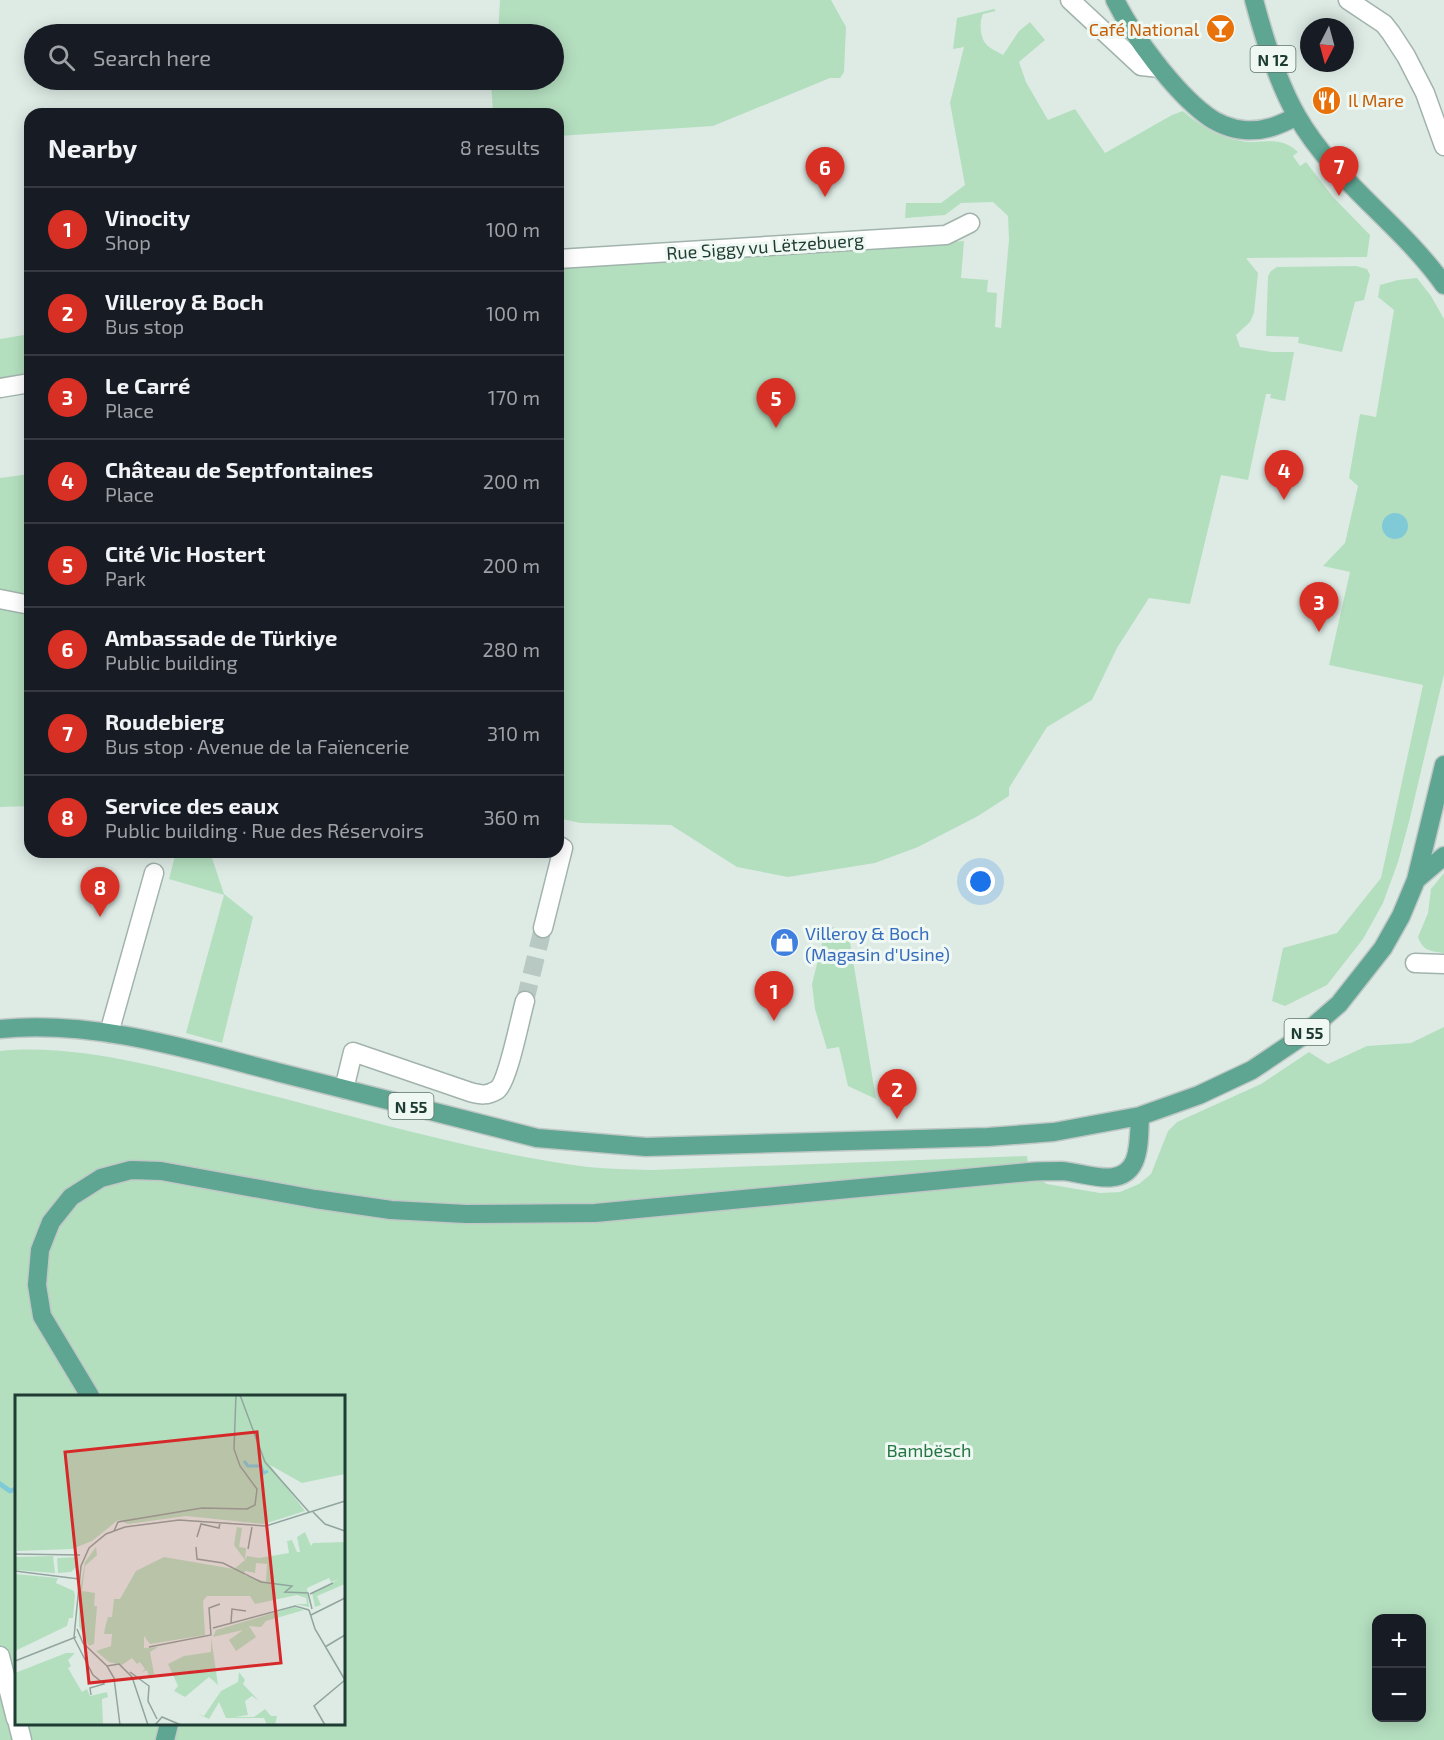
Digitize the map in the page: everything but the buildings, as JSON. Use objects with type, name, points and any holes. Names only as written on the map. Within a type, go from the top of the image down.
[{"type":"main road","points":[[1115,0],[1138,38],[1161,68],[1207,116],[1226,125],[1245,130],[1276,127],[1297,116]]},
{"type":"main road","name":"N 12","points":[[1254,0],[1272,56],[1297,116],[1343,175],[1444,285]]},
{"type":"main road","points":[[1416,880],[1443,778]]},
{"type":"main road","points":[[1416,880],[1444,856]]},
{"type":"main road","name":"N 55","points":[[0,1029],[42,1028],[109,1033],[182,1048],[537,1138],[646,1147],[988,1137],[1054,1132],[1140,1116],[1199,1095],[1252,1070],[1309,1030],[1339,1004],[1383,948],[1416,880]]},
{"type":"main road","points":[[89,1395],[42,1316],[37,1285],[40,1251],[51,1222],[71,1197],[101,1178],[131,1170],[161,1171],[315,1199],[392,1210],[466,1214],[595,1213],[1029,1172],[1063,1171],[1103,1178],[1119,1176],[1128,1171],[1135,1161],[1140,1116]]},
{"type":"main road","points":[[165,1740],[169,1725]]},
{"type":"street","points":[[1070,0],[1141,66],[1161,68]]},
{"type":"street","points":[[1348,0],[1384,24],[1401,48],[1425,93],[1444,146]]},
{"type":"street","name":"Rue Siggy vu Lëtzebuerg","points":[[564,259],[946,235],[970,223]]},
{"type":"street","points":[[0,388],[24,384]]},
{"type":"street","points":[[0,599],[24,604]]},
{"type":"street","points":[[543,928],[560,858]]},
{"type":"street","points":[[109,1033],[154,873]]},
{"type":"street","points":[[1415,963],[1444,964]]},
{"type":"street","points":[[344,1089],[353,1052],[485,1096],[499,1089],[506,1075],[525,1001]]},
{"type":"street","points":[[0,1656],[15,1715]]},
{"type":"street","points":[[18,1725],[22,1740]]},
{"type":"green space","points":[[500,0],[831,0],[846,27],[844,72],[840,78],[830,78],[713,126],[564,136],[564,108],[493,108],[492,90],[564,90],[564,24],[499,24]]},
{"type":"green space","points":[[994,9],[996,11],[983,14],[981,34],[987,45],[1003,55],[1019,31],[1030,22],[1045,40],[1019,62],[1026,82],[1048,120],[1075,109],[1105,153],[1183,111],[1203,126],[1224,137],[1249,142],[1271,141],[1284,143],[1291,147],[1298,152],[1293,156],[1300,166],[1306,162],[1333,197],[1370,235],[1367,257],[1246,258],[1258,273],[1254,313],[1250,322],[1236,335],[1240,347],[1272,352],[1294,352],[1285,401],[1270,398],[1271,394],[1266,394],[1248,480],[1221,475],[1190,604],[1149,598],[1117,648],[1092,700],[1047,727],[1009,788],[1009,796],[978,816],[918,847],[875,863],[788,877],[737,867],[671,825],[580,823],[564,819],[564,266],[964,241],[961,278],[988,280],[987,292],[997,293],[995,327],[1001,328],[1009,240],[1008,216],[993,202],[961,203],[945,215],[905,218],[906,203],[941,203],[965,185],[950,103],[964,47],[953,49],[957,18]]},
{"type":"green space","points":[[1356,266],[1367,269],[1370,275],[1364,300],[1355,302],[1342,352],[1298,343],[1299,337],[1266,336],[1268,276],[1271,271],[1277,267]]},
{"type":"green space","points":[[1417,278],[1444,319],[1444,674],[1409,822],[1383,903],[1363,939],[1327,985],[1285,1006],[1272,1001],[1283,948],[1337,933],[1381,878],[1423,685],[1329,665],[1350,572],[1323,566],[1345,543],[1358,486],[1349,478],[1360,414],[1376,417],[1394,310],[1378,297],[1380,285]]},
{"type":"green space","points":[[24,335],[24,377],[0,381],[0,339]]},
{"type":"green space","points":[[24,475],[24,806],[0,807],[0,478]]},
{"type":"green space","points":[[174,858],[212,858],[224,894],[253,917],[222,1043],[186,1033],[224,895],[169,879]]},
{"type":"green space","points":[[1444,873],[1444,953],[1428,950],[1418,937],[1428,913],[1431,889]]},
{"type":"green space","points":[[831,927],[845,930],[849,936],[876,1099],[848,1086],[839,1047],[827,1049],[815,1009],[812,984],[824,936]]},
{"type":"green space","name":"Bambësch","points":[[1444,1027],[1444,1740],[0,1740],[0,1051],[61,1051],[124,1060],[459,1143],[588,1167],[652,1170],[1027,1156],[1029,1172],[1047,1184],[1100,1193],[1120,1192],[1139,1184],[1151,1174],[1168,1131],[1177,1122],[1261,1084],[1309,1052],[1328,1064],[1367,1046],[1411,1043]]},
{"type":"water","points":[[1395,513],[1405,516],[1408,526],[1405,536],[1395,539],[1385,536],[1382,526],[1385,516]]},
{"type":"waterway","points":[[0,1484],[10,1491],[15,1489]]},
{"type":"tunnel","points":[[525,1001],[543,928]]},
{"type":"place","name":"Café National","points":[[1220,29]]},
{"type":"place","name":"Il Mare","points":[[1327,100]]},
{"type":"place","name":"Roudebierg","points":[[1339,196]]},
{"type":"place","name":"Ambassade de Türkiye","points":[[825,197]]},
{"type":"place","name":"Cité Vic Hostert","points":[[776,428]]},
{"type":"place","name":"Château de Septfontaines","points":[[1284,500]]},
{"type":"place","name":"Le Carré","points":[[1319,632]]},
{"type":"place","name":"Service des eaux","points":[[100,917]]},
{"type":"place","name":"Villeroy & Boch (Magasin d'Usine)","points":[[784,943]]},
{"type":"place","name":"Vinocity","points":[[774,1021]]},
{"type":"place","name":"Villeroy & Boch","points":[[897,1119]]}]
